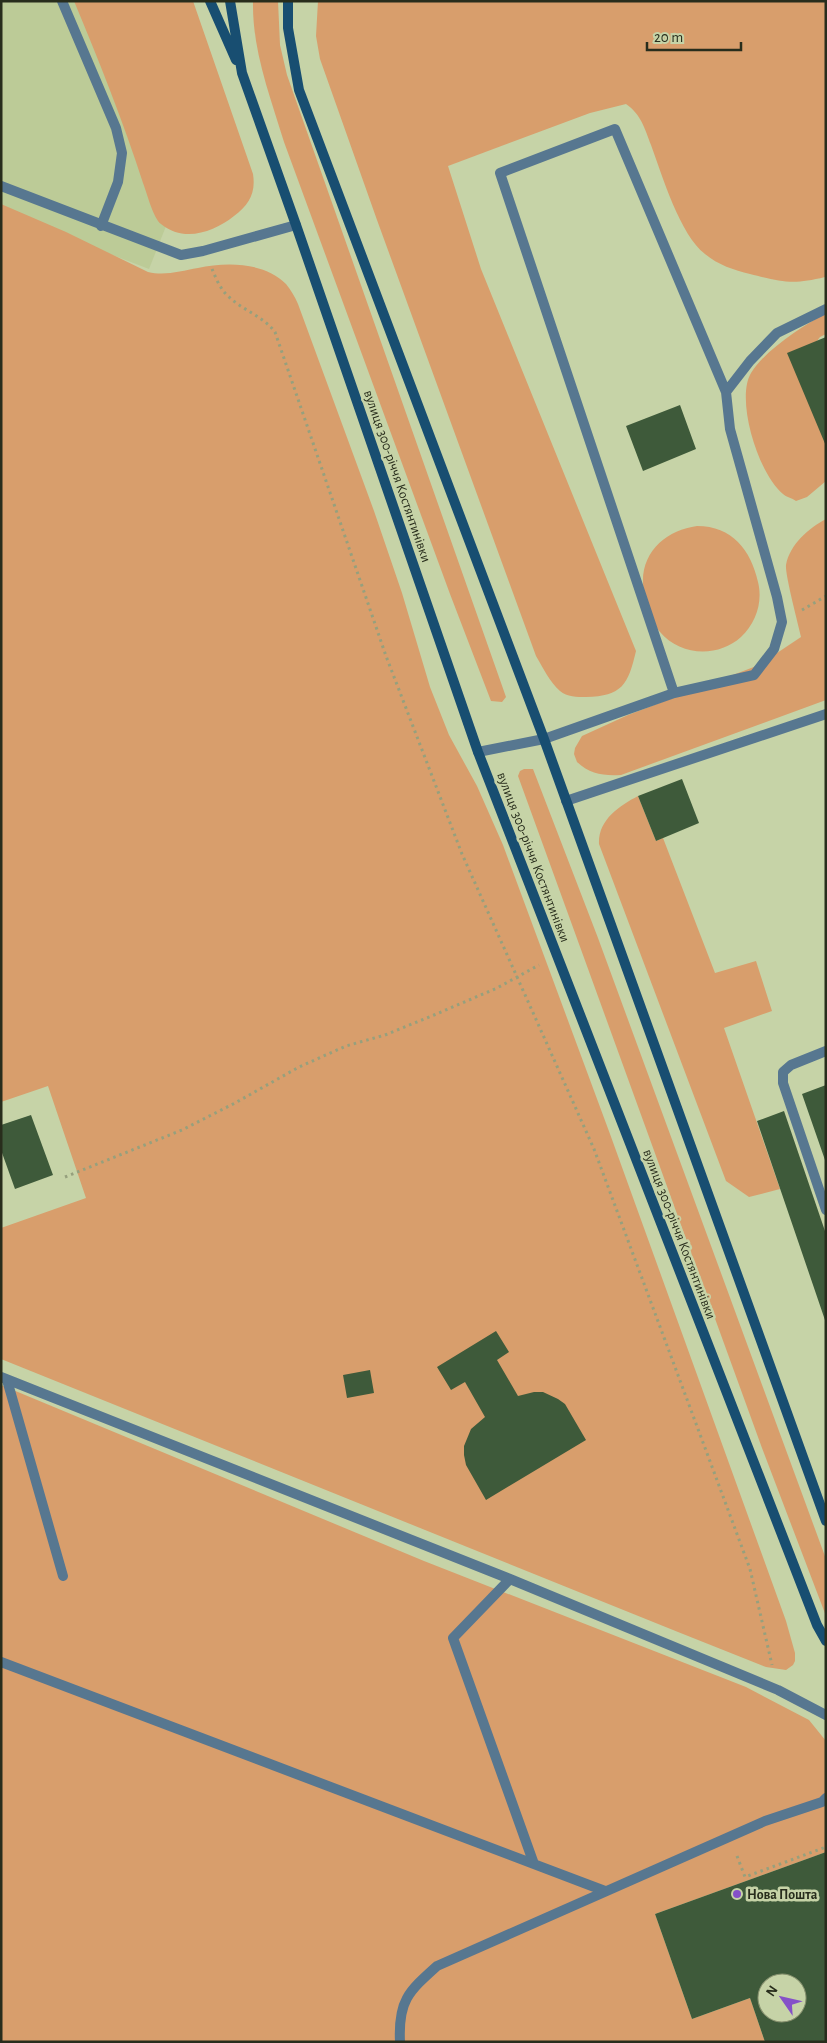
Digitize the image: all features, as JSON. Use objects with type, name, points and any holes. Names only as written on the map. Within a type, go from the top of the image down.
[{"type":"street","points":[[62,1],[116,128],[122,153],[118,182],[101,226]]},
{"type":"street","name":"вулиця 300-річчя Костянтинівки","points":[[210,1],[242,73],[478,752],[817,1625],[826,1640]]},
{"type":"street","name":"вулиця 300-річчя Костянтинівки","points":[[230,1],[242,73]]},
{"type":"street","points":[[288,1],[288,28],[299,90],[544,739],[826,1521]]},
{"type":"street","points":[[478,752],[544,739],[674,693],[754,675],[774,650],[782,622],[777,597],[730,430],[726,392],[615,129],[500,173],[674,693]]},
{"type":"street","points":[[1,186],[173,253],[188,254],[203,251],[296,225]]},
{"type":"street","points":[[726,392],[750,361],[777,333],[826,309]]},
{"type":"street","points":[[566,801],[826,714]]},
{"type":"street","points":[[826,1051],[791,1065],[783,1072],[783,1083],[826,1210]]},
{"type":"street","points":[[4,1378],[510,1579],[778,1690],[826,1715]]},
{"type":"street","points":[[4,1378],[63,1576]]},
{"type":"street","points":[[510,1579],[453,1638],[534,1864]]},
{"type":"street","points":[[1,1662],[606,1891]]},
{"type":"street","points":[[400,2042],[399,2024],[402,2006],[418,1983],[437,1966],[730,1836],[765,1821],[822,1802],[826,1798]]},
{"type":"path","points":[[203,251],[224,292],[266,323],[275,332],[386,656],[462,854],[594,1149],[750,1569],[778,1690]]},
{"type":"path","points":[[782,622],[826,596]]},
{"type":"path","points":[[65,1177],[182,1130],[299,1067],[346,1046],[385,1035],[497,988],[557,955]]},
{"type":"path","points":[[730,1836],[745,1877],[826,1847]]},
{"type":"shaded area","points":[[1,1],[86,1],[176,201],[149,269],[1,212]]},
{"type":"shaded area","points":[[74,1],[193,1],[253,174],[254,181],[250,198],[239,212],[226,222],[208,231],[189,234],[170,230],[158,221],[150,205],[110,91]]},
{"type":"shaded area","points":[[253,1],[278,1],[280,45],[287,75],[506,697],[502,702],[491,701],[284,142],[268,90],[255,37]]},
{"type":"shaded area","points":[[318,1],[826,1],[825,277],[796,282],[771,279],[726,267],[705,254],[696,245],[680,219],[639,117],[626,104],[590,113],[448,166],[481,269],[636,651],[626,680],[616,691],[586,697],[566,694],[560,691],[553,683],[536,656],[320,59],[316,36]]},
{"type":"shaded area","points":[[1,204],[66,232],[148,272],[179,272],[221,265],[245,266],[267,271],[277,277],[286,284],[294,296],[374,511],[402,593],[430,687],[449,735],[477,786],[503,845],[610,1134],[786,1621],[795,1653],[795,1661],[786,1670],[766,1667],[1,1359],[1,1228],[86,1198],[48,1086],[1,1102]]},
{"type":"shaded area","points":[[826,313],[826,334],[820,337],[796,370],[826,443],[826,481],[807,497],[796,501],[784,495],[774,484],[758,454],[748,418],[747,385],[751,373],[765,356],[796,332]]},
{"type":"shaded area","points":[[826,519],[826,700],[621,775],[597,773],[577,762],[574,754],[575,748],[582,736],[628,715],[759,665],[801,637],[786,565],[788,557],[801,537]]},
{"type":"shaded area","points":[[697,526],[720,530],[738,542],[745,550],[755,570],[760,597],[754,619],[741,637],[732,644],[711,651],[688,650],[668,640],[660,632],[652,619],[643,586],[647,561],[659,544],[676,532]]},
{"type":"shaded area","points":[[533,769],[598,938],[826,1559],[826,1616],[762,1448],[518,776],[520,771]]},
{"type":"shaded area","points":[[638,796],[656,841],[663,838],[715,973],[756,961],[772,1011],[724,1028],[780,1189],[749,1197],[726,1181],[599,844],[602,828],[606,821],[617,809]]},
{"type":"shaded area","points":[[1,1385],[424,1561],[746,1687],[809,1720],[826,1741],[826,1852],[655,1914],[692,2019],[750,1998],[765,2042],[1,2042]]},
{"type":"building","points":[[826,337],[826,446],[787,353]]},
{"type":"building","points":[[680,405],[696,449],[643,471],[626,426]]},
{"type":"building","points":[[682,779],[699,823],[656,841],[638,796]]},
{"type":"building","points":[[826,1085],[826,1160],[825,1160],[802,1094]]},
{"type":"building","points":[[784,1111],[826,1234],[826,1323],[757,1121]]},
{"type":"building","points":[[31,1115],[53,1175],[15,1189],[1,1150],[1,1125]]},
{"type":"building","points":[[496,1331],[509,1352],[497,1360],[518,1396],[543,1392],[558,1399],[565,1404],[586,1440],[486,1500],[466,1465],[464,1455],[464,1446],[471,1429],[485,1417],[465,1382],[451,1390],[437,1367]]},
{"type":"building","points":[[370,1370],[374,1393],[347,1398],[343,1375]]},
{"type":"building","points":[[826,1852],[826,2042],[765,2042],[759,2023],[807,2023],[807,1973],[757,1973],[757,2019],[750,1998],[692,2019],[655,1914]]},
{"type":"place","name":"Нова Пошта","points":[[737,1894]]}]
